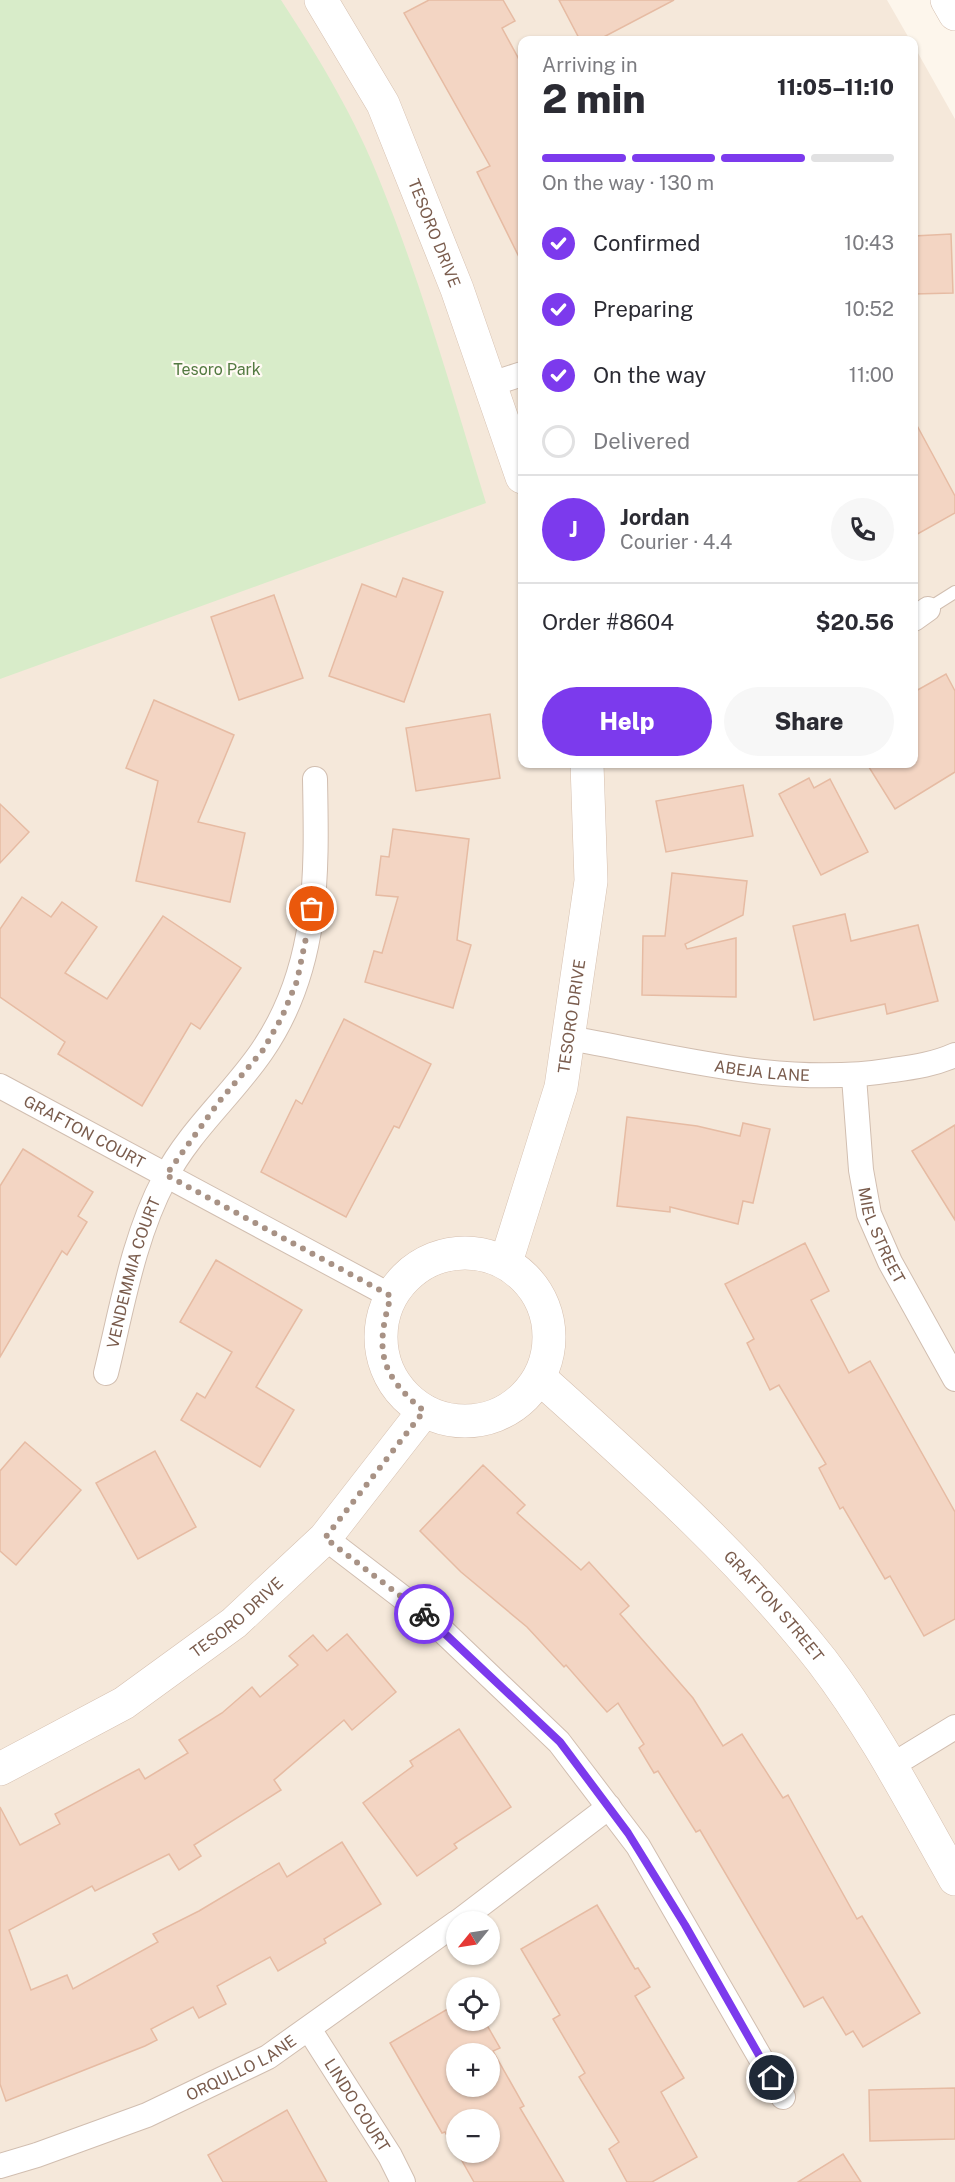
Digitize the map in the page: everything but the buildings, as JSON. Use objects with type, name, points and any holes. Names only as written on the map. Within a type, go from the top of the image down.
[{"type":"street","name":"TESORO DRIVE","points":[[322,0],[383,104],[457,289],[518,465]]},
{"type":"street","points":[[947,0],[955,14]]},
{"type":"street","points":[[491,384],[518,375]]},
{"type":"street","name":"TESORO DRIVE","points":[[506,1262],[561,1087],[591,881],[587,768]]},
{"type":"street","name":"VENDEMMIA COURT","points":[[106,1373],[144,1220],[166,1175],[218,1103],[263,1050],[282,1017],[297,981],[310,926],[317,875],[315,779]]},
{"type":"street","name":"ABEJA LANE","points":[[569,1038],[765,1074],[854,1077],[937,1063],[955,1055]]},
{"type":"street","name":"MIEL STREET","points":[[854,1077],[861,1170],[869,1214],[890,1262],[955,1379]]},
{"type":"street","name":"GRAFTON COURT","points":[[0,1086],[391,1296]]},
{"type":"street","points":[[475,1252],[506,1262],[528,1280],[546,1313],[549,1349],[540,1378],[519,1403],[488,1418],[454,1421],[424,1411],[401,1392],[384,1360],[381,1330],[391,1296],[414,1269],[441,1255],[475,1252]]},
{"type":"street","name":"GRAFTON STREET","points":[[540,1378],[640,1467],[751,1578],[822,1662],[875,1737],[955,1879]]},
{"type":"street","name":"TESORO DRIVE","points":[[0,1768],[124,1703],[234,1623],[325,1538],[424,1411]]},
{"type":"street","points":[[325,1538],[428,1617],[560,1742],[638,1846],[783,2097]]},
{"type":"street","points":[[891,1766],[955,1727]]},
{"type":"street","name":"ORQULLO LANE","points":[[472,1911],[609,1807]]},
{"type":"street","name":"ORQULLO LANE","points":[[0,2166],[147,2115],[268,2057],[446,1930]]},
{"type":"street","name":"LINDO COURT","points":[[309,2029],[390,2156],[403,2182]]},
{"type":"lane","points":[[921,614],[955,592]]},
{"type":"shaded area","points":[[0,0],[887,0],[908,36],[518,36],[518,768],[918,768],[918,53],[955,119],[955,2182],[0,2182]]},
{"type":"green space","name":"Tesoro Park","points":[[0,0],[281,0],[336,89],[381,184],[424,302],[486,503],[0,679]]},
{"type":"way so far","points":[[312,909],[297,981],[282,1017],[263,1050],[218,1103],[166,1175],[391,1296],[381,1330],[384,1360],[401,1392],[424,1411],[325,1538],[424,1614]]},
{"type":"route","points":[[424,1614],[560,1742],[638,1846],[772,2078]]}]
